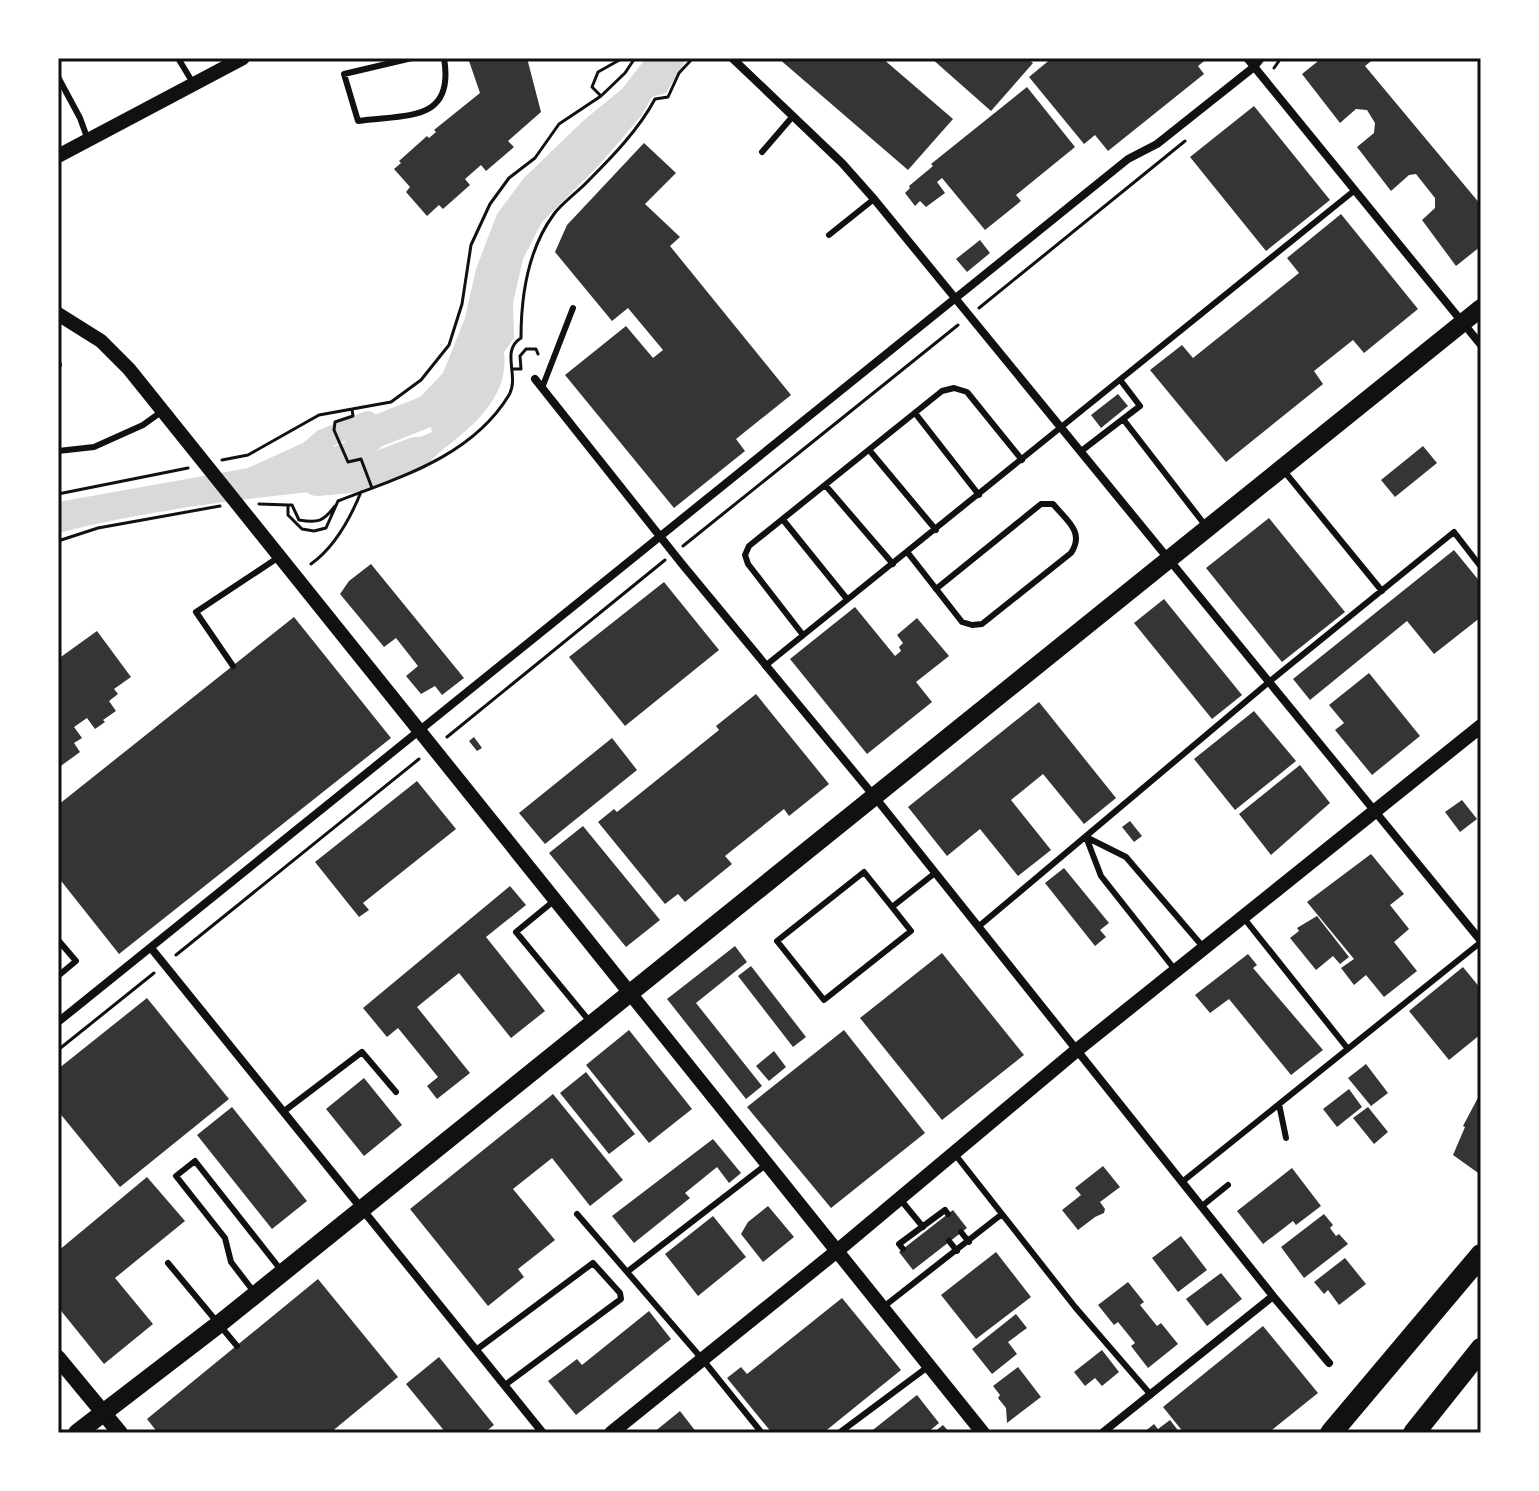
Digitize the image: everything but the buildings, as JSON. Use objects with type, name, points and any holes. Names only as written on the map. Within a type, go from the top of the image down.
[{"type":"highway","points":[[1331,1433],[1481,1255]]},
{"type":"highway","points":[[1414,1433],[1481,1349]]},
{"type":"main road","points":[[77,1433],[283,1273],[1481,308]]},
{"type":"main road","points":[[58,1358],[120,1433]]},
{"type":"street","points":[[58,155],[243,58]]},
{"type":"street","points":[[732,58],[842,163],[874,199],[1481,942]]},
{"type":"street","points":[[1247,58],[1481,345]]},
{"type":"street","points":[[58,1022],[1128,159],[1157,144],[1254,67],[1261,58]]},
{"type":"street","points":[[58,314],[115,355],[983,1433]]},
{"type":"street","points":[[535,379],[1329,1363]]},
{"type":"street","points":[[611,1433],[837,1251],[1077,1050],[1481,726]]},
{"type":"street","points":[[151,948],[543,1433]]},
{"type":"street","points":[[1102,1433],[1273,1296]]},
{"type":"lane","points":[[178,58],[194,84]]},
{"type":"lane","points":[[412,58],[344,74],[358,121],[426,112],[442,100],[448,80],[444,58]]},
{"type":"lane","points":[[58,77],[88,140]]},
{"type":"lane","points":[[762,152],[793,116]]},
{"type":"lane","points":[[765,666],[1355,190]]},
{"type":"lane","points":[[829,235],[874,199]]},
{"type":"lane","points":[[542,388],[573,308]]},
{"type":"lane","points":[[1080,452],[1140,406],[1121,381]]},
{"type":"lane","points":[[803,635],[748,564],[745,555],[749,546],[784,521],[942,391],[954,388],[967,392],[1022,460]]},
{"type":"lane","points":[[58,451],[94,447],[143,425],[162,412]]},
{"type":"lane","points":[[915,413],[979,495]]},
{"type":"lane","points":[[1123,419],[1206,528]]},
{"type":"lane","points":[[870,451],[936,530]]},
{"type":"lane","points":[[1282,468],[1382,591]]},
{"type":"lane","points":[[826,486],[893,564]]},
{"type":"lane","points":[[908,553],[936,589],[962,622],[982,624],[1071,553],[1078,543],[1077,534],[1053,504],[1041,504],[936,589]]},
{"type":"lane","points":[[784,521],[847,599]]},
{"type":"lane","points":[[978,927],[1269,682],[1454,532],[1481,567]]},
{"type":"lane","points":[[233,666],[196,612],[279,557]]},
{"type":"lane","points":[[1086,837],[1101,876],[1176,971]]},
{"type":"lane","points":[[1086,837],[1126,857],[1204,948]]},
{"type":"lane","points":[[864,872],[892,907],[911,931],[824,1000],[777,941],[864,872]]},
{"type":"lane","points":[[892,907],[935,873]]},
{"type":"lane","points":[[555,900],[516,932],[592,1025]]},
{"type":"lane","points":[[1243,917],[1348,1049]]},
{"type":"lane","points":[[58,940],[76,961],[58,976]]},
{"type":"lane","points":[[1182,1182],[1481,942]]},
{"type":"lane","points":[[283,1112],[362,1052],[396,1092]]},
{"type":"lane","points":[[1279,1104],[1286,1138]]},
{"type":"lane","points":[[954,1153],[1075,1307],[1151,1395]]},
{"type":"lane","points":[[256,1294],[231,1262],[225,1238],[176,1176],[195,1161],[283,1273]]},
{"type":"lane","points":[[627,1272],[767,1164]]},
{"type":"lane","points":[[1202,1206],[1228,1185]]},
{"type":"lane","points":[[900,1199],[923,1227]]},
{"type":"lane","points":[[903,1249],[899,1244],[913,1238],[945,1210],[948,1214]]},
{"type":"lane","points":[[577,1214],[762,1433]]},
{"type":"lane","points":[[882,1308],[1002,1214]]},
{"type":"lane","points":[[961,1232],[969,1242]]},
{"type":"lane","points":[[949,1241],[957,1251]]},
{"type":"lane","points":[[928,1258],[935,1267]]},
{"type":"lane","points":[[168,1263],[237,1346]]},
{"type":"lane","points":[[476,1350],[593,1263],[620,1293],[621,1299],[505,1385]]},
{"type":"lane","points":[[917,1267],[924,1276]]},
{"type":"lane","points":[[839,1433],[929,1366]]},
{"type":"path","points":[[601,96],[592,87],[598,72],[623,58]]},
{"type":"path","points":[[219,461],[248,455],[319,415],[391,402],[421,380],[449,345],[462,304],[471,245],[490,204],[509,178],[535,158],[559,124],[601,96],[625,73],[635,58]]},
{"type":"path","points":[[256,504],[292,505],[299,520],[316,523],[325,520],[338,501],[443,458],[483,427],[511,392],[513,369],[510,353],[513,343],[521,338],[526,278],[537,246],[554,214],[642,121],[655,99],[668,97],[679,73],[693,58]]},
{"type":"path","points":[[513,369],[521,369],[520,356],[526,349],[536,349],[538,354]]},
{"type":"path","points":[[352,409],[353,416],[335,422],[334,430],[348,462],[361,459],[372,488]]},
{"type":"path","points":[[58,494],[189,467]]},
{"type":"path","points":[[311,564],[321,557],[350,521],[361,492]]},
{"type":"path","points":[[288,505],[288,515],[293,522],[302,529],[314,531],[326,528],[338,501]]},
{"type":"path","points":[[58,541],[98,528],[231,505]]},
{"type":"shaded area","points":[[646,58],[687,58],[666,93],[652,97],[641,116],[600,164],[542,222],[523,259],[513,303],[514,338],[504,352],[504,367],[496,395],[469,428],[433,458],[378,478],[371,458],[432,432],[431,427],[352,458],[341,428],[420,397],[443,373],[465,318],[476,269],[497,214],[524,178],[584,120],[622,89]]},
{"type":"shaded area","points":[[327,432],[343,466],[357,464],[366,486],[173,510],[58,533],[58,502],[248,468]]},
{"type":"waterway","points":[[308,452],[323,439],[368,421]]},
{"type":"waterway","points":[[313,466],[372,442]]},
{"type":"waterway","points":[[317,479],[361,475],[416,454]]}]
